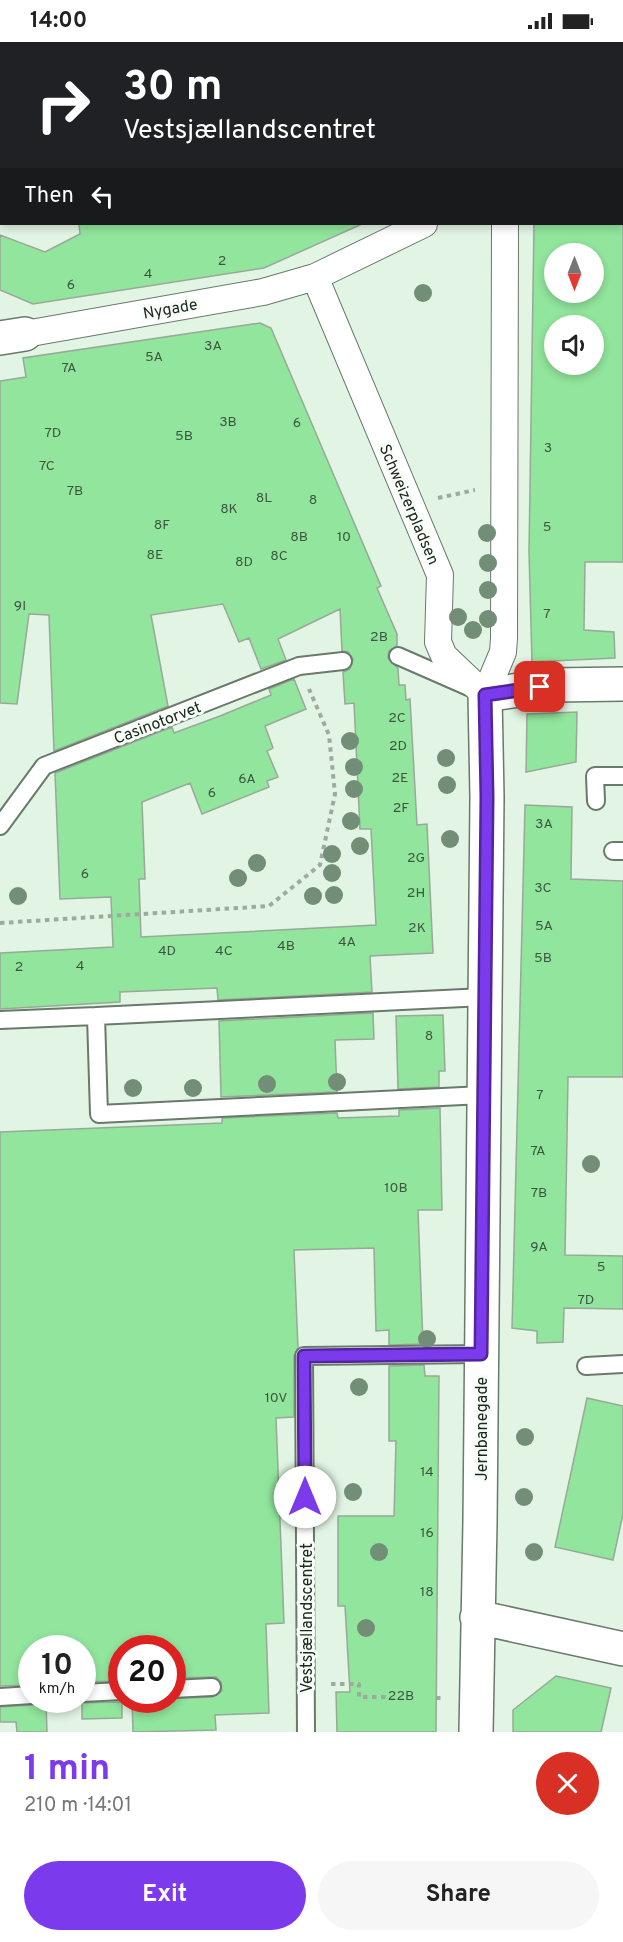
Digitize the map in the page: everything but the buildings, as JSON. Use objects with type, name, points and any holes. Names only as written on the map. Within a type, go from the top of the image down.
[{"type":"street","points":[[315,277],[422,225]]},
{"type":"street","points":[[485,695],[503,652],[505,225]]},
{"type":"street","name":"Nygade","points":[[12,336],[263,292],[315,277]]},
{"type":"street","name":"Schweizerpladsen","points":[[315,277],[440,575],[438,642],[444,656],[485,695]]},
{"type":"street","points":[[485,695],[553,685],[623,684]]},
{"type":"street","name":"Jernbanegade","points":[[476,1732],[485,695]]},
{"type":"street","points":[[477,1617],[623,1649]]},
{"type":"lane","points":[[398,656],[485,695]]},
{"type":"lane","name":"Casinotorvet","points":[[0,826],[44,766],[299,666],[343,662]]},
{"type":"lane","points":[[596,801],[595,776],[623,776]]},
{"type":"lane","points":[[0,1020],[484,998]]},
{"type":"lane","points":[[96,1016],[99,1114],[483,1095]]},
{"type":"lane","name":"Vestsjællandscentret","points":[[306,1732],[304,1356],[481,1354]]},
{"type":"lane","points":[[586,1366],[623,1364]]},
{"type":"lane","points":[[186,1688],[212,1687]]},
{"type":"lane","points":[[0,1697],[18,1696]]},
{"type":"path","points":[[411,507],[435,498],[505,483]]},
{"type":"path","points":[[0,923],[269,906],[321,865],[335,794],[329,735],[299,666]]},
{"type":"path","points":[[306,1684],[359,1684],[359,1697],[386,1697]]},
{"type":"route","points":[[305,1497],[304,1356],[481,1354],[487,797],[485,695],[540,687]]}]
